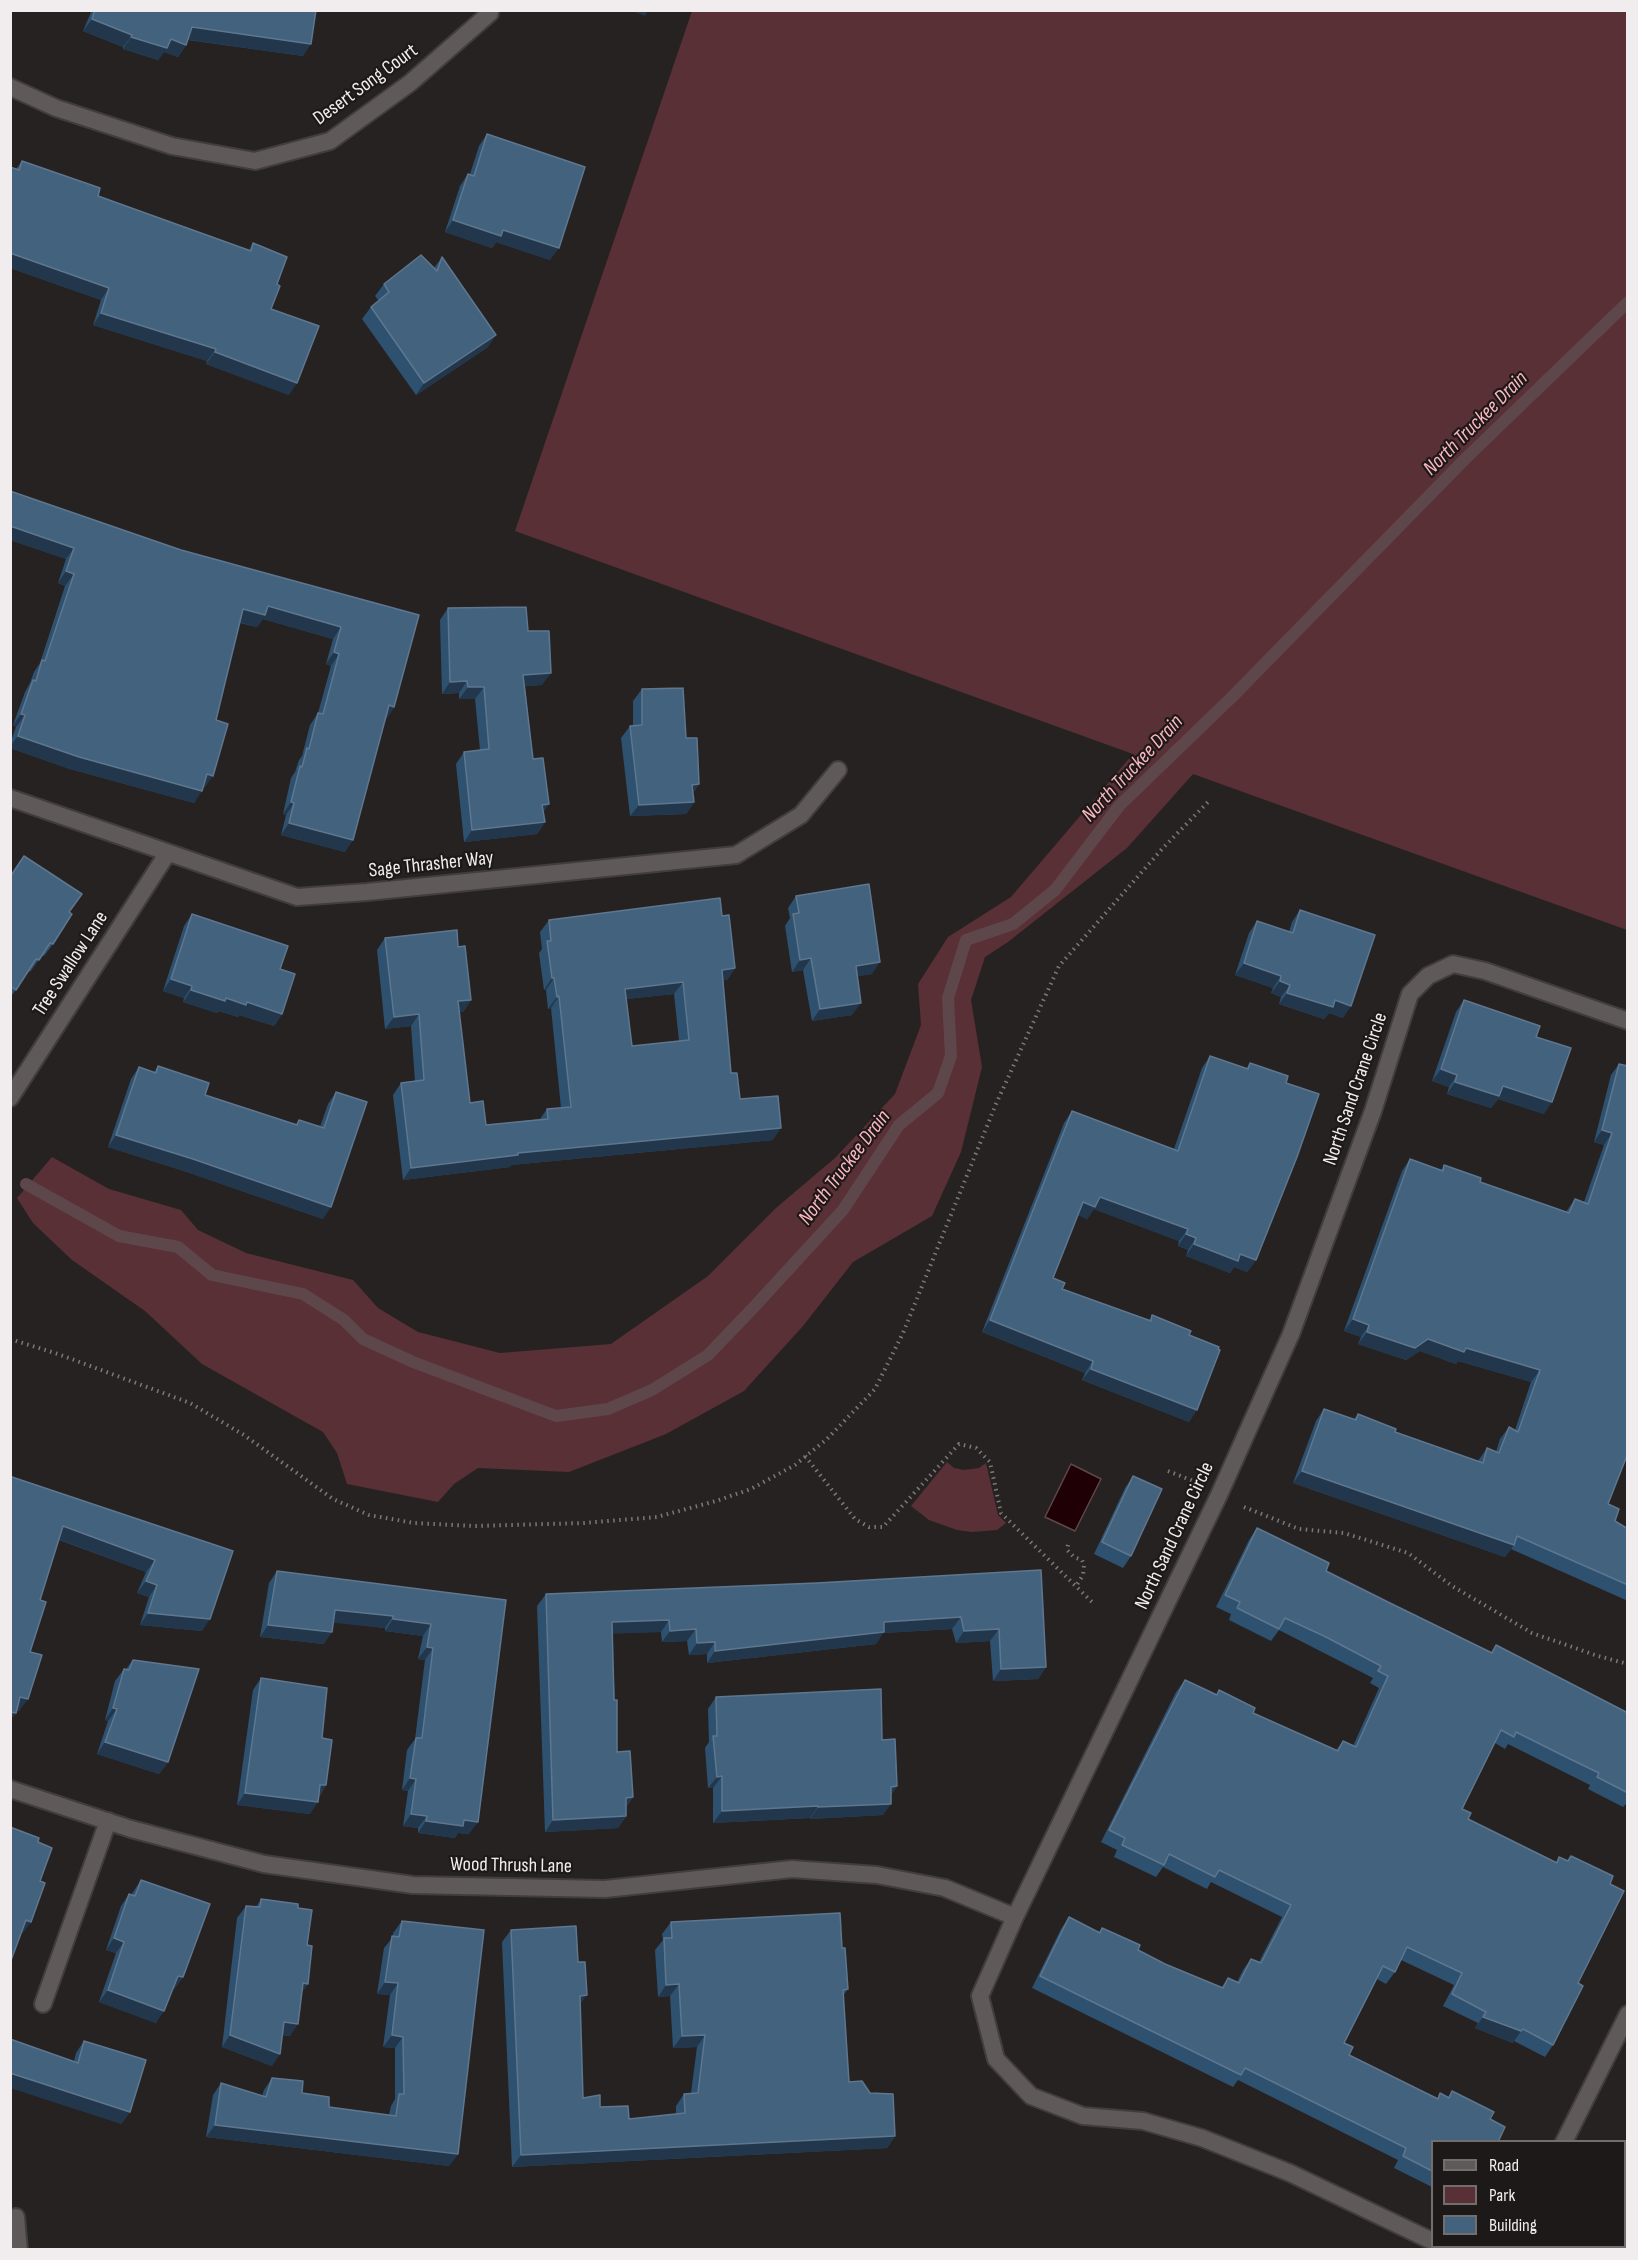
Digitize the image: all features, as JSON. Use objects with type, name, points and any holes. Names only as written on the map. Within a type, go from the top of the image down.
[{"type":"street","name":"Desert Song Court","points":[[10,87],[56,108],[172,146],[255,161],[330,141],[410,83],[490,13]]},
{"type":"street","name":"Sage Thrasher Way","points":[[10,798],[297,897],[736,855],[801,815],[838,771]]},
{"type":"street","name":"Tree Swallow Lane","points":[[10,1098],[167,854]]},
{"type":"street","name":"North Sand Crane Circle","points":[[1431,2241],[1290,2173],[1202,2138],[1143,2121],[1083,2116],[1031,2096],[996,2060],[980,1996],[1015,1917],[1219,1495],[1291,1334],[1373,1110],[1410,994],[1428,976],[1453,964],[1485,971],[1628,1021]]},
{"type":"street","name":"Wood Thrush Lane","points":[[10,1789],[108,1821],[264,1864],[413,1886],[605,1889],[792,1869],[877,1875],[945,1888],[1015,1917]]},
{"type":"street","points":[[43,2004],[108,1821]]},
{"type":"street","points":[[1565,2140],[1628,2014]]},
{"type":"street","points":[[16,2217],[19,2250]]},
{"type":"path","points":[[10,1339],[58,1354],[190,1403],[244,1435],[333,1499],[369,1515],[414,1523],[474,1526],[584,1522],[657,1516],[716,1501],[751,1489],[795,1465],[827,1439],[875,1389],[892,1357],[996,1104],[1059,966],[1147,866],[1208,802]]},
{"type":"path","points":[[805,1456],[855,1519],[869,1527],[883,1527],[959,1444],[976,1448],[990,1462],[1001,1512],[1092,1602]]},
{"type":"path","points":[[1168,1471],[1193,1481]]},
{"type":"path","points":[[1237,1504],[1299,1529],[1344,1533],[1408,1552],[1452,1586],[1532,1633],[1628,1664]]},
{"type":"path","points":[[1068,1545],[1067,1550],[1074,1557],[1082,1560],[1084,1565],[1083,1575],[1076,1586]]},
{"type":"green space","points":[[692,11],[1627,11],[1627,930],[1193,774],[1127,848],[1008,942],[985,957],[971,1000],[982,1067],[961,1152],[932,1216],[853,1262],[803,1326],[744,1391],[666,1434],[569,1472],[478,1468],[454,1484],[438,1502],[347,1484],[337,1453],[323,1432],[202,1364],[145,1311],[72,1260],[33,1223],[17,1198],[52,1157],[109,1189],[181,1210],[198,1230],[246,1253],[353,1280],[378,1308],[418,1332],[500,1353],[611,1344],[708,1276],[776,1208],[835,1158],[895,1094],[921,1025],[918,984],[948,937],[1011,897],[1133,754],[515,531]]},
{"type":"green space","points":[[947,1462],[954,1468],[964,1470],[979,1468],[986,1463],[998,1515],[1006,1523],[997,1530],[972,1532],[957,1530],[929,1520],[911,1506]]},
{"type":"shaded area","points":[[1071,1464],[1101,1479],[1075,1531],[1045,1517]]},
{"type":"building","points":[[95,10],[316,10],[311,44],[192,27],[186,45],[171,39],[167,48],[131,37],[132,35],[92,19]]},
{"type":"building","points":[[487,134],[585,167],[559,248],[503,230],[501,236],[453,220],[468,174],[474,176]]},
{"type":"building","points":[[22,161],[100,188],[98,196],[251,251],[253,243],[287,257],[277,284],[280,286],[271,309],[319,326],[297,383],[215,352],[216,349],[101,313],[109,288],[10,253],[10,167],[19,170]]},
{"type":"building","points":[[421,255],[437,271],[442,257],[496,335],[424,383],[371,307],[389,292],[384,284]]},
{"type":"building","points":[[10,491],[181,550],[419,615],[394,707],[389,705],[353,840],[289,823],[294,803],[291,802],[300,766],[302,767],[307,748],[309,749],[318,713],[323,714],[339,654],[334,652],[341,627],[268,606],[265,615],[243,609],[216,720],[228,724],[213,776],[207,774],[202,791],[79,757],[18,736],[25,715],[21,714],[33,680],[36,681],[42,660],[45,661],[74,574],[66,571],[74,548],[10,526]]},
{"type":"building","points":[[526,607],[528,631],[549,631],[551,673],[523,675],[533,759],[543,758],[549,804],[542,805],[545,822],[472,830],[464,752],[489,749],[484,687],[468,687],[467,681],[450,682],[448,608]]},
{"type":"building","points":[[683,688],[686,738],[697,738],[699,784],[692,785],[694,802],[639,805],[630,726],[642,725],[642,689]]},
{"type":"building","points":[[24,856],[82,894],[69,912],[72,914],[53,944],[50,943],[39,960],[36,959],[16,990],[10,986],[10,877]]},
{"type":"building","points":[[869,884],[880,962],[856,966],[861,1003],[820,1009],[811,958],[800,960],[793,914],[799,913],[796,896]]},
{"type":"building","points":[[720,898],[722,916],[729,915],[735,968],[722,970],[731,1073],[737,1073],[740,1099],[778,1096],[781,1128],[518,1153],[518,1155],[411,1168],[401,1083],[424,1080],[419,1014],[394,1017],[385,938],[457,930],[458,947],[465,946],[471,1000],[458,1001],[470,1103],[483,1101],[486,1125],[548,1119],[547,1109],[571,1107],[559,996],[557,997],[554,978],[552,978],[547,941],[551,941],[549,920]],"holes":[[[683,982],[689,1040],[632,1046],[625,989]]]},
{"type":"building","points":[[1300,910],[1375,935],[1351,1006],[1335,1000],[1333,1007],[1287,993],[1290,985],[1280,981],[1281,976],[1244,963],[1257,921],[1293,933]]},
{"type":"building","points":[[192,914],[288,946],[280,969],[295,974],[282,1014],[247,1002],[246,1005],[226,998],[225,1001],[191,990],[192,986],[171,979]]},
{"type":"building","points":[[1464,1000],[1540,1026],[1536,1037],[1571,1048],[1552,1102],[1503,1086],[1499,1096],[1455,1082],[1457,1075],[1441,1069]]},
{"type":"building","points":[[1210,1056],[1248,1069],[1250,1063],[1288,1076],[1286,1083],[1319,1094],[1256,1260],[1240,1254],[1238,1261],[1194,1244],[1196,1238],[1186,1234],[1188,1229],[1100,1197],[1095,1207],[1083,1202],[1053,1278],[1065,1283],[1062,1289],[1151,1321],[1152,1315],[1191,1331],[1189,1335],[1219,1347],[1220,1350],[1197,1410],[1091,1369],[1093,1361],[990,1320],[1072,1111],[1178,1151]]},
{"type":"building","points":[[1619,1064],[1628,1066],[1628,1453],[1608,1504],[1619,1509],[1615,1521],[1628,1529],[1628,1585],[1517,1536],[1514,1545],[1302,1471],[1324,1409],[1356,1420],[1358,1414],[1396,1429],[1395,1432],[1483,1463],[1487,1448],[1499,1453],[1509,1427],[1518,1432],[1540,1370],[1466,1348],[1464,1352],[1428,1339],[1415,1348],[1367,1332],[1369,1325],[1353,1319],[1410,1159],[1443,1171],[1444,1165],[1481,1178],[1480,1182],[1569,1213],[1575,1199],[1588,1204],[1612,1133],[1602,1130]]},
{"type":"building","points":[[158,1066],[209,1083],[205,1095],[297,1125],[299,1120],[324,1128],[336,1092],[367,1102],[331,1207],[116,1135],[139,1067],[156,1073]]},
{"type":"building","points":[[1133,1476],[1162,1489],[1131,1556],[1102,1542]]},
{"type":"building","points":[[12,1477],[233,1551],[210,1619],[148,1613],[157,1585],[146,1581],[155,1560],[63,1526],[40,1600],[46,1602],[30,1652],[42,1655],[28,1699],[20,1697],[16,1713],[10,1712],[10,1481]]},
{"type":"building","points":[[1257,1528],[1329,1563],[1326,1571],[1390,1603],[1492,1653],[1496,1645],[1628,1713],[1628,1793],[1597,1777],[1599,1773],[1516,1732],[1514,1737],[1501,1730],[1462,1809],[1471,1813],[1468,1819],[1557,1863],[1559,1857],[1568,1861],[1571,1856],[1613,1876],[1610,1884],[1624,1891],[1578,1983],[1583,1986],[1553,2045],[1523,2029],[1521,2031],[1483,2017],[1486,2012],[1452,1994],[1462,1973],[1407,1947],[1395,1972],[1383,1966],[1344,2043],[1353,2047],[1349,2055],[1438,2099],[1440,2093],[1449,2098],[1452,2091],[1494,2112],[1490,2119],[1505,2127],[1499,2140],[1431,2140],[1431,2170],[1403,2156],[1406,2148],[1245,2068],[1241,2075],[1040,1976],[1069,1917],[1100,1933],[1102,1928],[1140,1945],[1138,1950],[1165,1964],[1223,1988],[1228,1978],[1239,1983],[1251,1959],[1261,1963],[1291,1905],[1219,1870],[1215,1877],[1169,1854],[1164,1865],[1122,1845],[1125,1838],[1109,1830],[1185,1680],[1217,1695],[1219,1690],[1255,1708],[1253,1713],[1338,1751],[1343,1741],[1356,1747],[1388,1676],[1378,1671],[1381,1666],[1285,1618],[1279,1629],[1237,1608],[1240,1602],[1225,1595]]},
{"type":"building","points":[[1041,1570],[1046,1667],[1001,1669],[999,1629],[964,1631],[961,1617],[884,1622],[884,1632],[715,1651],[715,1642],[697,1643],[696,1629],[670,1631],[669,1620],[612,1622],[614,1700],[617,1700],[617,1752],[630,1751],[633,1797],[626,1798],[626,1816],[553,1820],[546,1594],[817,1583]]},
{"type":"building","points":[[277,1571],[506,1600],[478,1822],[464,1820],[463,1826],[426,1821],[427,1816],[411,1814],[416,1779],[410,1778],[416,1738],[422,1738],[433,1648],[427,1647],[431,1624],[393,1619],[393,1616],[335,1610],[332,1632],[268,1625]]},
{"type":"building","points":[[133,1660],[199,1669],[168,1762],[105,1742],[117,1709],[113,1708],[124,1669],[129,1670]]},
{"type":"building","points":[[261,1678],[327,1688],[322,1738],[332,1740],[326,1785],[320,1785],[318,1802],[245,1793]]},
{"type":"building","points":[[881,1689],[882,1740],[895,1739],[897,1786],[891,1787],[891,1804],[722,1811],[722,1776],[717,1777],[713,1736],[717,1736],[716,1697]]},
{"type":"building","points":[[10,1827],[39,1838],[38,1842],[52,1848],[40,1881],[45,1883],[31,1922],[26,1920],[10,1963]]},
{"type":"building","points":[[141,1880],[210,1904],[183,1977],[178,1976],[164,2011],[108,1990],[124,1942],[114,1938],[129,1894],[135,1896]]},
{"type":"building","points":[[261,1899],[298,1904],[298,1908],[312,1910],[307,1945],[312,1946],[308,1984],[303,1983],[298,2024],[284,2022],[280,2054],[230,2035],[246,1906],[260,1907]]},
{"type":"building","points":[[840,1913],[848,1989],[843,1990],[849,2082],[862,2081],[870,2093],[893,2094],[895,2136],[521,2155],[511,1930],[576,1926],[578,1962],[585,1962],[587,1995],[580,1996],[583,2098],[600,2095],[600,2107],[628,2106],[629,2119],[685,2113],[684,2094],[698,2093],[705,2035],[682,2036],[679,1984],[666,1985],[664,1938],[672,1938],[671,1922]]},
{"type":"building","points":[[402,1921],[484,1930],[458,2154],[215,2125],[221,2083],[266,2097],[272,2078],[303,2081],[302,2093],[329,2097],[329,2107],[396,2116],[399,2094],[404,2094],[403,2037],[392,2035],[398,1983],[385,1982],[392,1936],[399,1937]]},
{"type":"building","points":[[10,2039],[78,2063],[84,2041],[146,2060],[130,2112],[10,2073]]},
{"type":"building","points":[[1626,2154],[1628,2155],[1628,2250],[1563,2250],[1564,2248],[1626,2248]]},
{"type":"waterway","name":"North Truckee Drain","points":[[26,1184],[119,1236],[178,1247],[212,1275],[303,1294],[344,1320],[363,1339],[413,1362],[556,1416],[608,1409],[652,1390],[708,1355],[843,1210],[899,1125],[938,1093],[951,1056],[948,998],[966,940],[1013,924],[1055,890],[1119,806],[1233,696],[1465,459],[1628,302]]}]
